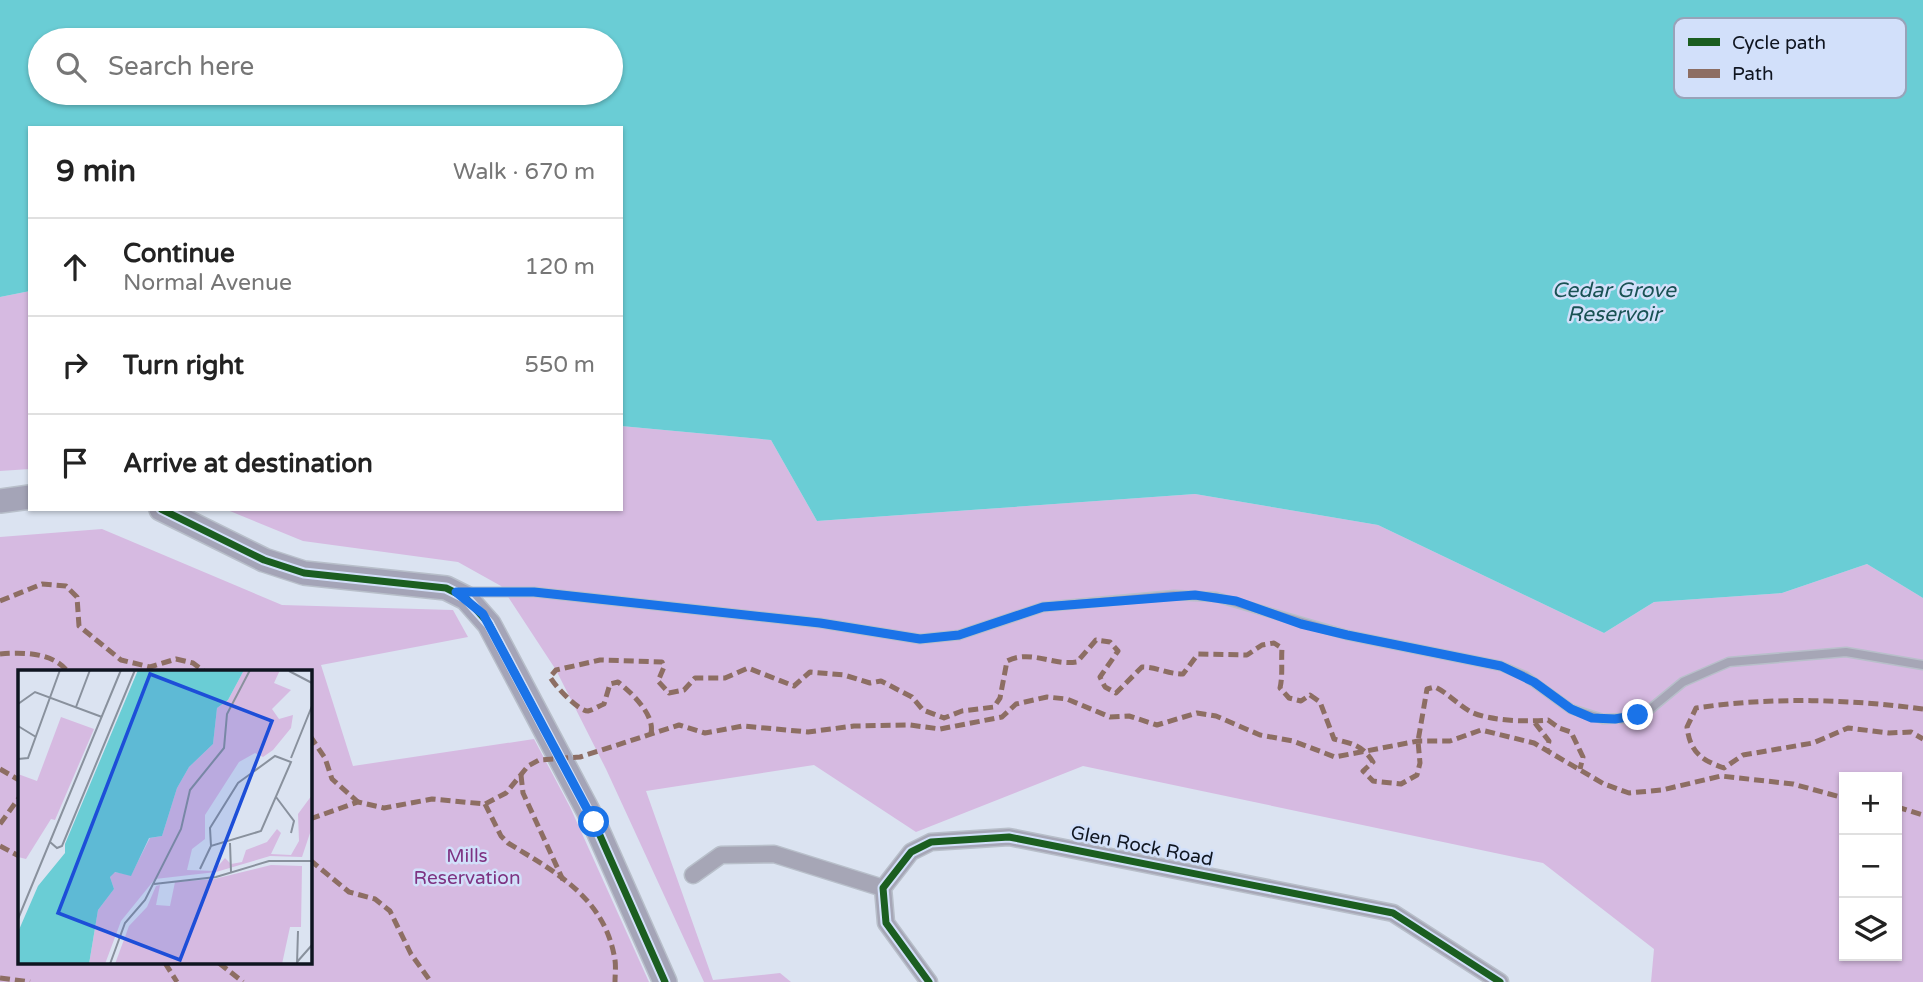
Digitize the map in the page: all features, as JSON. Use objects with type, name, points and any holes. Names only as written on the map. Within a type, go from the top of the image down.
[{"type":"street","points":[[0,501],[28,497]]},
{"type":"street","points":[[165,511],[284,567],[325,577],[437,586],[456,592],[475,605],[495,636],[594,822],[665,982]]},
{"type":"street","name":"Glen Rock Road","points":[[883,888],[911,852],[931,842],[1009,837],[1393,913],[1500,982]]},
{"type":"street","points":[[693,874],[721,855],[774,854],[883,888],[886,923],[929,982]]},
{"type":"lane","points":[[456,592],[534,592],[820,623],[920,639],[959,635],[1043,607],[1174,595],[1216,597],[1257,607],[1301,624],[1501,666],[1534,682],[1571,709],[1603,719],[1626,718],[1649,710],[1683,682],[1729,662],[1846,652],[1923,666]]},
{"type":"green space","points":[[28,291],[28,469],[0,471],[0,297]]},
{"type":"green space","points":[[623,426],[771,440],[817,521],[1195,494],[1378,525],[1604,633],[1654,602],[1782,593],[1867,564],[1923,598],[1923,982],[1651,982],[1654,949],[1543,863],[1083,766],[916,832],[814,765],[646,791],[713,980],[780,973],[791,982],[704,982],[606,769],[556,670],[501,586],[458,562],[303,541],[230,511],[623,511]]},
{"type":"green space","name":"Mills Reservation","points":[[102,529],[282,605],[453,610],[468,637],[321,665],[353,766],[534,739],[570,807],[649,982],[0,982],[0,537]]},
{"type":"water","name":"Cedar Grove Reservoir","points":[[0,0],[1923,0],[1923,598],[1867,564],[1782,593],[1654,602],[1604,633],[1378,525],[1195,494],[817,521],[771,440],[623,426],[623,126],[28,126],[28,291],[0,297]]},
{"type":"marked path","points":[[0,601],[42,584],[66,586],[77,597],[79,626],[121,660],[150,667],[176,659],[193,663],[202,670]]},
{"type":"marked path","points":[[651,733],[650,719],[646,712],[636,698],[618,682],[610,684],[604,704],[588,711],[573,703],[550,677],[556,670],[600,660],[662,662],[664,667],[658,681],[669,693],[684,690],[695,678],[725,678],[748,668],[794,686],[810,672],[844,675],[870,683],[881,681],[912,697],[923,710],[944,718],[962,711],[994,707],[1000,698],[1007,661],[1016,658],[1033,657],[1077,662],[1096,640],[1110,642],[1118,651],[1100,677],[1105,687],[1116,693],[1142,667],[1183,674],[1198,654],[1247,655],[1262,645],[1274,643],[1282,648],[1280,688],[1289,698],[1301,701],[1310,695],[1320,702],[1334,739],[1357,746],[1373,762],[1363,771],[1373,781],[1401,784],[1417,775],[1420,763],[1418,741],[1427,689],[1435,687],[1479,715],[1509,720],[1548,720],[1571,732],[1583,757],[1580,769]]},
{"type":"marked path","points":[[0,654],[18,653],[46,657],[66,670]]},
{"type":"marked path","points":[[312,818],[358,802],[384,808],[432,799],[485,804],[506,793],[528,766],[539,760],[580,757],[679,725],[705,733],[743,726],[808,732],[854,726],[910,725],[940,729],[1002,717],[1016,704],[1047,697],[1067,699],[1110,717],[1129,716],[1157,725],[1197,713],[1216,716],[1260,735],[1293,741],[1335,757],[1418,741],[1450,741],[1481,730],[1534,743],[1604,784],[1629,793],[1662,790],[1721,776],[1793,784],[1839,797]]},
{"type":"marked path","points":[[1923,709],[1838,701],[1724,704],[1696,708],[1687,727],[1691,743],[1698,754],[1724,768],[1743,755],[1813,743],[1848,728],[1889,733],[1911,732],[1923,739]]},
{"type":"marked path","points":[[1535,723],[1549,741],[1547,750]]},
{"type":"marked path","points":[[312,739],[325,758],[332,779],[358,802]]},
{"type":"marked path","points":[[0,769],[18,779]]},
{"type":"marked path","points":[[521,775],[523,793],[563,880]]},
{"type":"marked path","points":[[0,824],[18,799]]},
{"type":"marked path","points":[[485,804],[501,836],[508,843],[561,877],[590,904],[610,938],[615,960],[615,982]]},
{"type":"marked path","points":[[1902,809],[1923,815]]},
{"type":"marked path","points":[[0,846],[18,855]]},
{"type":"marked path","points":[[312,862],[349,892],[375,899],[390,911],[411,954],[431,982]]},
{"type":"marked path","points":[[166,964],[177,982]]},
{"type":"marked path","points":[[220,964],[243,982]]},
{"type":"marked path","points":[[0,978],[30,982]]},
{"type":"cycle path","points":[[165,511],[264,560],[304,573],[446,588],[466,598],[489,624],[594,822],[665,982]]},
{"type":"cycle path","points":[[929,982],[886,923],[883,888],[911,852],[931,842],[1009,837],[1393,913],[1500,982]]},
{"type":"route","points":[[594,822],[489,624],[475,605],[456,592],[534,592],[820,623],[920,639],[959,635],[1043,607],[1174,595],[1216,597],[1257,607],[1301,624],[1501,666],[1515,671],[1571,709],[1592,718],[1615,719],[1638,715]]}]
